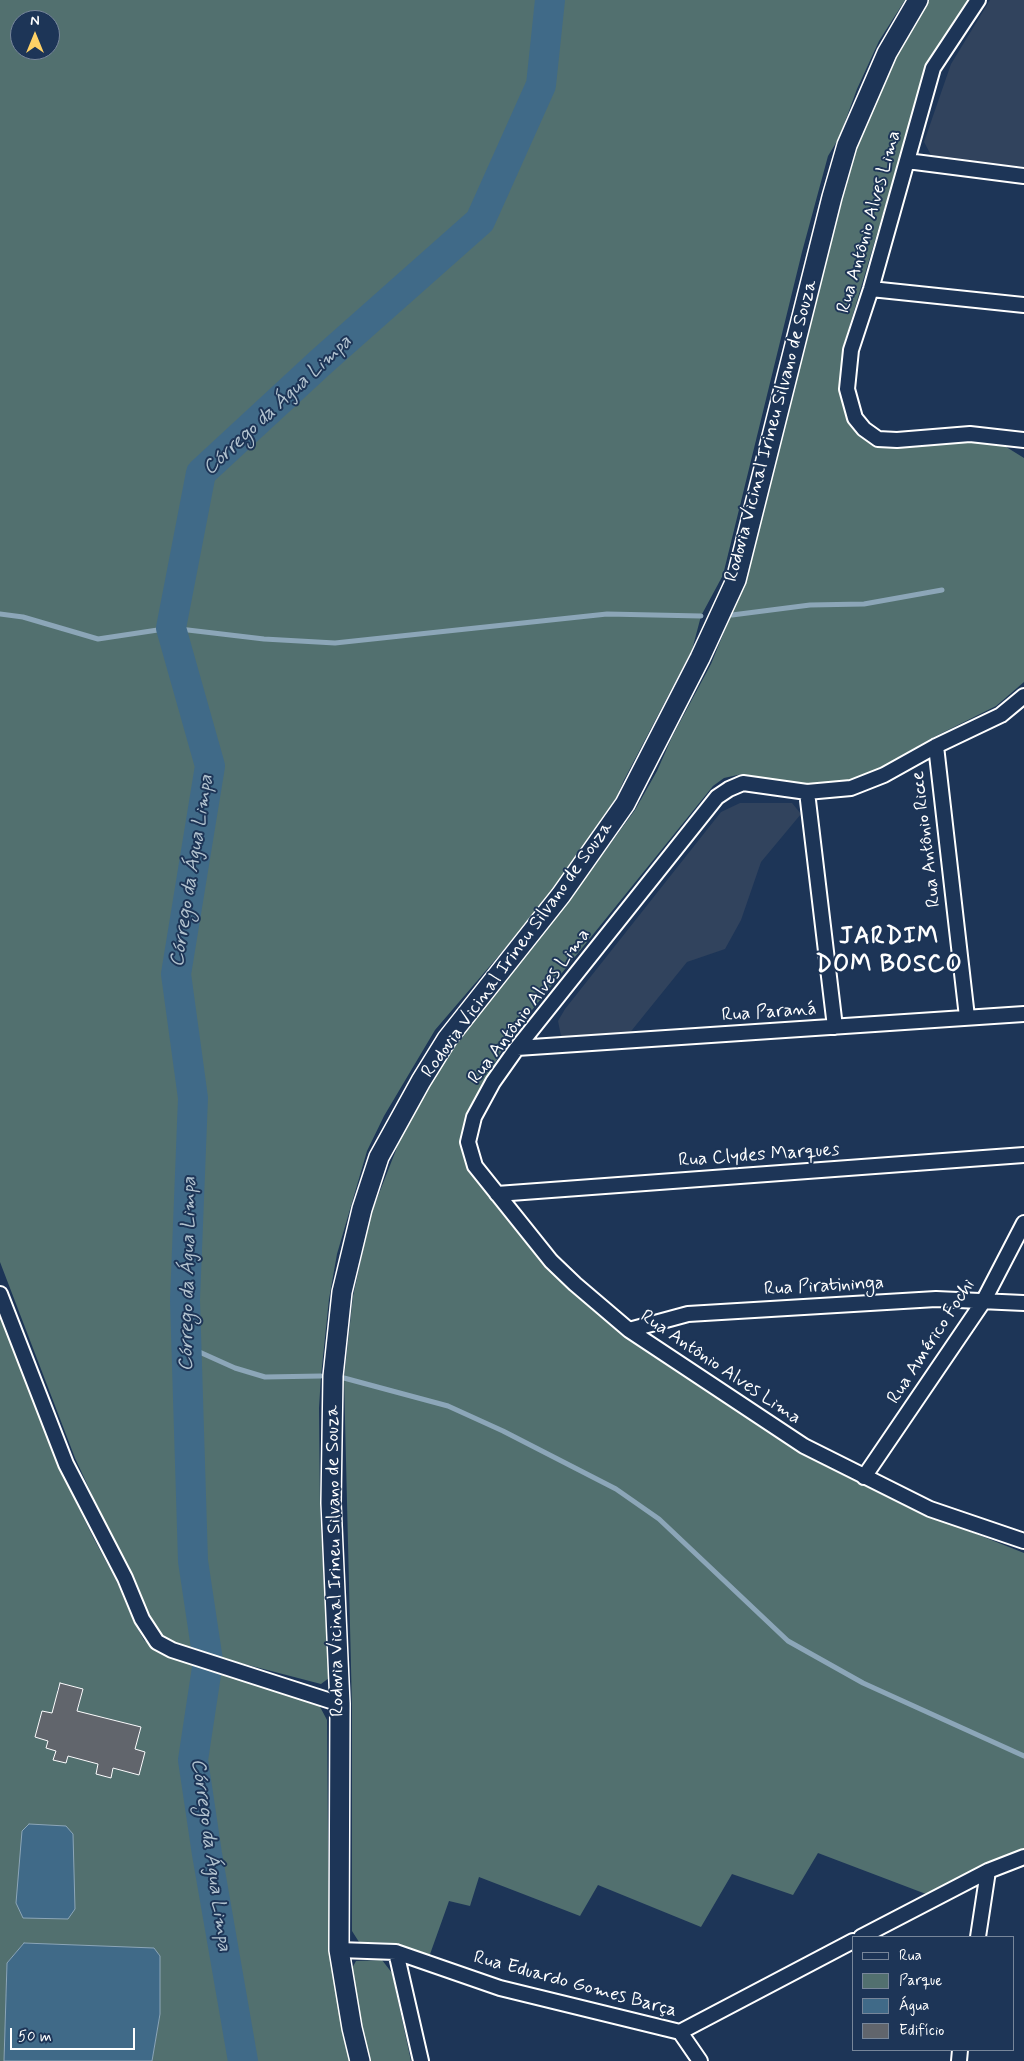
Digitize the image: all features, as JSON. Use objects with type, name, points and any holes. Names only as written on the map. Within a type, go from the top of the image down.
[{"type":"main road","name":"Rodovia Vicinal Irineu Silvano de Souza","points":[[360,2061],[352,2028],[339,1950],[340,1704],[331,1503],[333,1376],[342,1292],[362,1209],[379,1157],[421,1081],[447,1039],[561,895],[626,804],[700,658],[736,580],[832,197],[847,145],[887,53],[918,0]]},
{"type":"street","name":"Rua Antônio Alves Lima","points":[[978,0],[933,68],[871,289],[851,350],[847,389],[855,418],[864,429],[878,439],[897,440],[970,434],[1024,440]]},
{"type":"street","points":[[907,161],[1024,176]]},
{"type":"street","points":[[871,289],[1024,305]]},
{"type":"street","name":"Rua Antônio Alves Lima","points":[[1024,696],[1001,715],[936,746],[884,775],[850,788],[807,792],[742,783],[717,797],[492,1082],[474,1117],[468,1142],[475,1166],[552,1261],[575,1284],[629,1330],[804,1446],[930,1509],[1024,1541]]},
{"type":"street","name":"Rua Antônio Ricce","points":[[936,746],[967,1017]]},
{"type":"street","points":[[807,792],[835,1027]]},
{"type":"street","name":"Rua Paraná","points":[[517,1048],[1024,1014]]},
{"type":"street","name":"Rua Clydes Marques","points":[[497,1194],[1024,1156]]},
{"type":"street","name":"Rua Américo Fochi","points":[[864,1477],[983,1302],[1024,1223]]},
{"type":"street","points":[[0,1294],[66,1464],[125,1578],[142,1619],[157,1642],[172,1650],[340,1704]]},
{"type":"street","name":"Rua Piratininga","points":[[629,1330],[688,1314],[936,1299],[1024,1303]]},
{"type":"street","points":[[862,1936],[988,1871],[1023,1857]]},
{"type":"street","points":[[978,1936],[988,1871]]},
{"type":"street","points":[[680,2032],[852,1942]]},
{"type":"street","name":"Rua Eduardo Gomes Barça","points":[[339,1950],[396,1952],[500,1988],[680,2032],[700,2061]]},
{"type":"street","points":[[396,1952],[421,2061]]},
{"type":"shaded area","points":[[990,0],[1024,0],[1024,167],[931,155],[924,142],[951,64]]},
{"type":"shaded area","points":[[740,803],[792,803],[801,814],[761,862],[741,920],[725,949],[687,962],[628,1035],[571,1040],[561,1036],[558,1021],[565,1009],[721,812]]},
{"type":"green space","points":[[0,0],[905,0],[879,41],[857,89],[839,138],[828,156],[802,252],[723,575],[701,616],[692,650],[624,780],[614,803],[586,847],[556,889],[435,1030],[384,1116],[367,1151],[337,1254],[329,1299],[321,1376],[319,1408],[320,1508],[329,1678],[321,1684],[175,1646],[163,1638],[149,1618],[75,1458],[0,1262]]},
{"type":"green space","points":[[927,0],[971,0],[927,66],[842,351],[842,390],[850,419],[863,437],[876,446],[895,447],[969,442],[1003,445],[1024,458],[1024,682],[996,706],[932,738],[880,768],[850,780],[806,785],[742,774],[724,778],[713,786],[507,1041],[468,1112],[461,1141],[470,1168],[492,1201],[541,1261],[620,1330],[797,1450],[861,1484],[926,1514],[1024,1553],[1024,1849],[989,1862],[926,1894],[818,1853],[793,1895],[732,1874],[701,1927],[598,1885],[580,1916],[479,1877],[470,1906],[449,1901],[429,1957],[392,1943],[359,1942],[352,1931],[352,1708],[344,1378],[353,1296],[371,1214],[403,1132],[451,1047],[600,858],[635,810],[657,771],[672,737],[711,664],[744,583],[850,163],[871,101]]},
{"type":"green space","points":[[0,1316],[58,1466],[144,1640],[158,1651],[172,1657],[318,1703],[327,1720],[329,1952],[350,2061],[152,2061],[160,2014],[160,1956],[154,1949],[24,1943],[7,1963],[4,2061],[0,2061]],"holes":[[[60,1683],[83,1689],[76,1717],[102,1717],[141,1727],[139,1736],[132,1734],[128,1747],[145,1752],[139,1775],[113,1768],[110,1778],[96,1774],[98,1764],[68,1756],[66,1763],[54,1760],[56,1751],[46,1748],[48,1741],[35,1737],[42,1711],[58,1715],[63,1693],[57,1691]]]},
{"type":"green space","points":[[382,1960],[392,1973],[411,2061],[368,2061],[350,1972],[356,1961]]},
{"type":"water","points":[[29,1824],[66,1826],[73,1834],[75,1909],[68,1919],[23,1918],[16,1903],[22,1831]]},
{"type":"water","points":[[24,1943],[154,1948],[160,1956],[160,2014],[152,2061],[4,2061],[7,1963]]},
{"type":"building","points":[[60,1683],[83,1689],[77,1711],[141,1727],[135,1749],[145,1752],[139,1775],[113,1768],[111,1778],[96,1774],[98,1764],[68,1756],[66,1763],[53,1760],[56,1751],[46,1748],[48,1741],[35,1737],[42,1711],[52,1713]]},
{"type":"waterway","name":"Córrego da Água Limpa","points":[[243,2061],[207,1854],[193,1760],[208,1661],[193,1561],[185,1300],[193,1098],[176,974],[210,766],[171,628],[201,473],[321,362],[480,221],[541,85],[550,0]]},
{"type":"waterway","points":[[732,615],[810,605],[864,604],[942,590]]},
{"type":"waterway","points":[[0,614],[23,617],[98,639],[171,628],[264,639],[335,643],[607,614],[701,616]]},
{"type":"waterway","points":[[186,1346],[235,1368],[265,1377],[321,1376]]},
{"type":"waterway","points":[[344,1378],[448,1406],[503,1431],[616,1489],[659,1519],[788,1641],[863,1683],[1024,1756]]},
{"type":"district","name":"JARDIM DOM BOSCO","points":[[889,952]]}]
